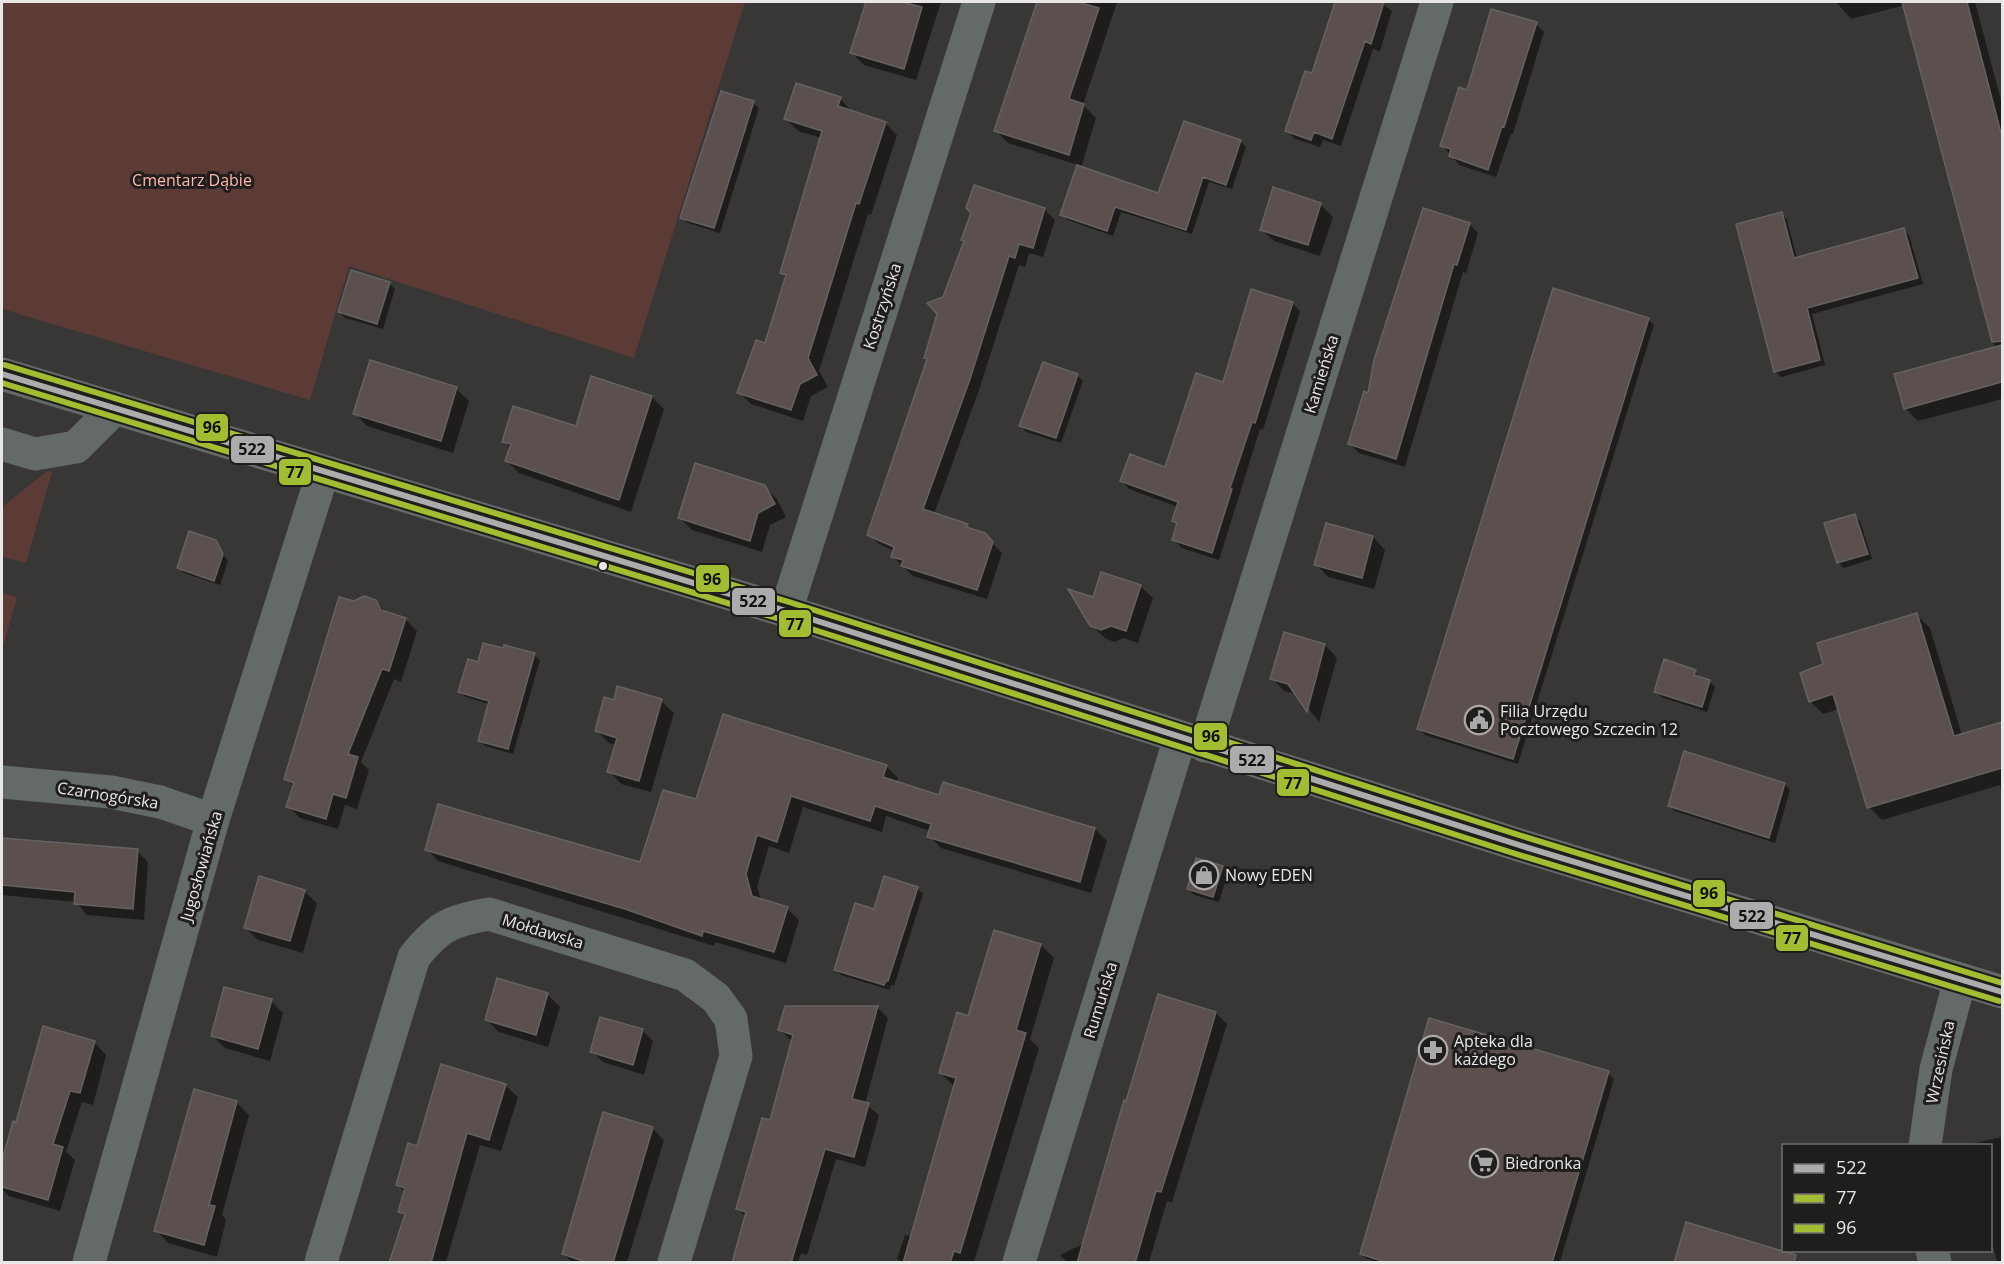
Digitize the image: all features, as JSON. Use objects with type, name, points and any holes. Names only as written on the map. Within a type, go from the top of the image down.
[{"type":"street","name":"Kostrzyńska","points":[[786,611],[979,2]]},
{"type":"street","name":"Kamieńska","points":[[1193,742],[1437,2]]},
{"type":"street","points":[[2,374],[786,611],[1193,742],[2002,992]]},
{"type":"street","points":[[2,444],[35,454],[76,447],[115,408]]},
{"type":"street","name":"Jugosłowiańska","points":[[89,1263],[213,820],[323,472]]},
{"type":"street","name":"Rumuńska","points":[[1019,1263],[1193,742]]},
{"type":"street","name":"Czarnogórska","points":[[2,782],[111,792],[160,802],[213,820]]},
{"type":"street","name":"Mołdawska","points":[[321,1263],[414,957],[433,934],[459,919],[489,914],[685,975],[716,998],[731,1019],[736,1056],[674,1263]]},
{"type":"street","name":"Wrzesińska","points":[[1925,1144],[1936,1069],[1960,980]]},
{"type":"green space","name":"Cmentarz Dąbie","points":[[2,2],[745,2],[634,358],[349,266],[310,400],[2,309]]},
{"type":"green space","points":[[47,471],[52,472],[26,563],[2,557],[2,507]]},
{"type":"green space","points":[[2,593],[17,597],[2,650]]},
{"type":"building","points":[[866,2],[902,2],[922,7],[904,69],[850,53]]},
{"type":"building","points":[[1037,2],[1078,2],[1099,8],[1069,99],[1084,104],[1069,155],[994,131]]},
{"type":"building","points":[[1335,2],[1384,2],[1371,44],[1365,41],[1332,139],[1314,132],[1311,140],[1285,131],[1305,71],[1312,73]]},
{"type":"building","points":[[1902,2],[1967,2],[2002,137],[2002,341],[1992,342]]},
{"type":"building","points":[[1491,9],[1537,22],[1488,170],[1449,156],[1451,149],[1440,146],[1459,87],[1467,90]]},
{"type":"building","points":[[796,83],[841,97],[838,106],[886,122],[859,204],[856,203],[808,358],[817,375],[800,384],[791,410],[737,393],[756,340],[765,343],[786,275],[780,273],[822,131],[784,119]]},
{"type":"building","points":[[721,91],[754,101],[714,228],[680,218]]},
{"type":"building","points":[[1184,121],[1241,140],[1226,185],[1203,177],[1186,230],[1115,207],[1107,231],[1060,215],[1077,165],[1158,193]]},
{"type":"building","points":[[974,185],[1045,208],[1033,248],[1019,244],[1015,258],[1009,256],[970,379],[923,509],[968,524],[966,527],[985,533],[993,542],[977,590],[901,566],[903,560],[891,557],[894,547],[867,535],[927,359],[924,358],[937,314],[927,303],[943,297],[964,241],[961,240],[971,213],[966,208]]},
{"type":"building","points":[[1273,187],[1321,203],[1308,245],[1260,230]]},
{"type":"building","points":[[1423,208],[1470,223],[1457,265],[1454,264],[1396,459],[1348,444],[1364,391],[1368,393],[1374,360]]},
{"type":"building","points":[[1782,212],[1794,258],[1904,228],[1918,278],[1807,308],[1820,360],[1774,372],[1736,224]]},
{"type":"building","points":[[351,270],[390,282],[377,324],[338,312]]},
{"type":"building","points":[[1553,288],[1649,318],[1513,759],[1417,729]]},
{"type":"building","points":[[1251,289],[1293,302],[1255,423],[1252,422],[1230,488],[1232,489],[1212,553],[1172,540],[1177,523],[1172,521],[1178,502],[1120,481],[1130,454],[1165,467],[1196,373],[1223,382]]},
{"type":"building","points":[[2002,345],[2002,382],[1904,409],[1894,374]]},
{"type":"building","points":[[370,360],[457,387],[441,441],[353,414]]},
{"type":"building","points":[[1043,362],[1078,374],[1056,438],[1019,426]]},
{"type":"building","points":[[591,376],[652,396],[619,500],[505,461],[511,444],[502,442],[513,406],[576,426]]},
{"type":"building","points":[[695,463],[765,485],[775,504],[758,513],[750,541],[678,518]]},
{"type":"building","points":[[1855,514],[1868,554],[1837,563],[1824,523]]},
{"type":"building","points":[[1326,523],[1373,536],[1362,578],[1314,565]]},
{"type":"building","points":[[189,531],[216,540],[223,554],[214,581],[177,568]]},
{"type":"building","points":[[1101,572],[1141,585],[1126,631],[1111,626],[1101,630],[1090,626],[1068,589],[1093,597]]},
{"type":"building","points":[[364,596],[376,600],[381,610],[406,618],[389,671],[382,669],[348,754],[358,757],[346,798],[333,794],[326,819],[286,807],[294,783],[284,779],[339,597],[354,601]]},
{"type":"building","points":[[1917,613],[1954,736],[2002,722],[2002,768],[1867,808],[1833,694],[1809,702],[1800,673],[1823,664],[1817,643]]},
{"type":"building","points":[[1284,632],[1325,644],[1307,712],[1288,684],[1270,679]]},
{"type":"building","points":[[483,643],[503,648],[504,645],[535,653],[508,749],[478,741],[489,701],[458,692],[468,659],[478,662]]},
{"type":"building","points":[[1664,659],[1696,670],[1694,675],[1710,680],[1702,707],[1654,692]]},
{"type":"building","points":[[617,686],[662,699],[639,781],[607,772],[617,738],[595,731],[604,697],[614,700]]},
{"type":"building","points":[[723,714],[887,765],[883,777],[939,795],[943,782],[1095,828],[1080,882],[927,837],[931,824],[875,806],[870,821],[791,796],[777,842],[757,835],[746,874],[752,896],[788,907],[774,952],[703,931],[702,936],[625,909],[425,850],[438,804],[640,862],[663,790],[696,799]]},
{"type":"building","points":[[1684,751],[1785,783],[1769,838],[1668,806]]},
{"type":"building","points":[[2,838],[138,849],[133,909],[74,904],[75,892],[2,885]]},
{"type":"building","points":[[1196,858],[1223,866],[1213,897],[1187,889]]},
{"type":"building","points":[[259,876],[305,890],[290,941],[244,928]]},
{"type":"building","points":[[884,876],[918,887],[888,981],[884,985],[834,970],[855,903],[874,909]]},
{"type":"building","points":[[994,930],[1041,944],[1016,1030],[1026,1033],[960,1253],[954,1251],[950,1263],[903,1263],[956,1078],[939,1073],[957,1012],[968,1016]]},
{"type":"building","points":[[497,978],[548,993],[536,1035],[485,1020]]},
{"type":"building","points":[[224,987],[272,999],[258,1049],[211,1036]]},
{"type":"building","points":[[1158,994],[1216,1012],[1191,1098],[1161,1192],[1156,1191],[1135,1263],[1077,1263],[1124,1100],[1126,1101]]},
{"type":"building","points":[[785,1006],[878,1006],[852,1099],[869,1103],[854,1157],[825,1149],[791,1263],[732,1263],[746,1212],[736,1209],[762,1118],[770,1120],[793,1035],[778,1030]]},
{"type":"building","points":[[600,1017],[643,1029],[633,1065],[590,1052]]},
{"type":"building","name":"Biedronka","points":[[1429,1018],[1609,1071],[1552,1263],[1388,1263],[1360,1254]]},
{"type":"building","points":[[43,1026],[95,1041],[80,1093],[70,1091],[53,1144],[63,1147],[48,1200],[2,1187],[2,1161],[13,1121],[16,1122]]},
{"type":"building","points":[[441,1064],[506,1084],[489,1140],[467,1133],[431,1263],[389,1263],[405,1214],[398,1212],[405,1188],[396,1185],[408,1143],[417,1146]]},
{"type":"building","points":[[194,1089],[237,1101],[209,1205],[215,1206],[204,1245],[154,1231]]},
{"type":"building","points":[[603,1112],[653,1127],[613,1263],[589,1263],[562,1254]]},
{"type":"building","points":[[1686,1222],[1796,1255],[1794,1263],[1674,1263]]},
{"type":"transit line","name":"96","points":[[5,365],[789,602],[1522,836],[2002,983]]},
{"type":"transit line","name":"522","points":[[2,374],[786,611],[1519,845],[2002,992]]},
{"type":"transit line","name":"77","points":[[2,383],[783,620],[1516,854],[1999,1001]]},
{"type":"place","name":"Filia Urzędu Pocztowego Szczecin 12","points":[[1479,720]]},
{"type":"place","name":"Nowy EDEN","points":[[1204,875]]},
{"type":"place","name":"Apteka dla każdego","points":[[1433,1050]]},
{"type":"place","name":"Biedronka","points":[[1484,1163]]}]
